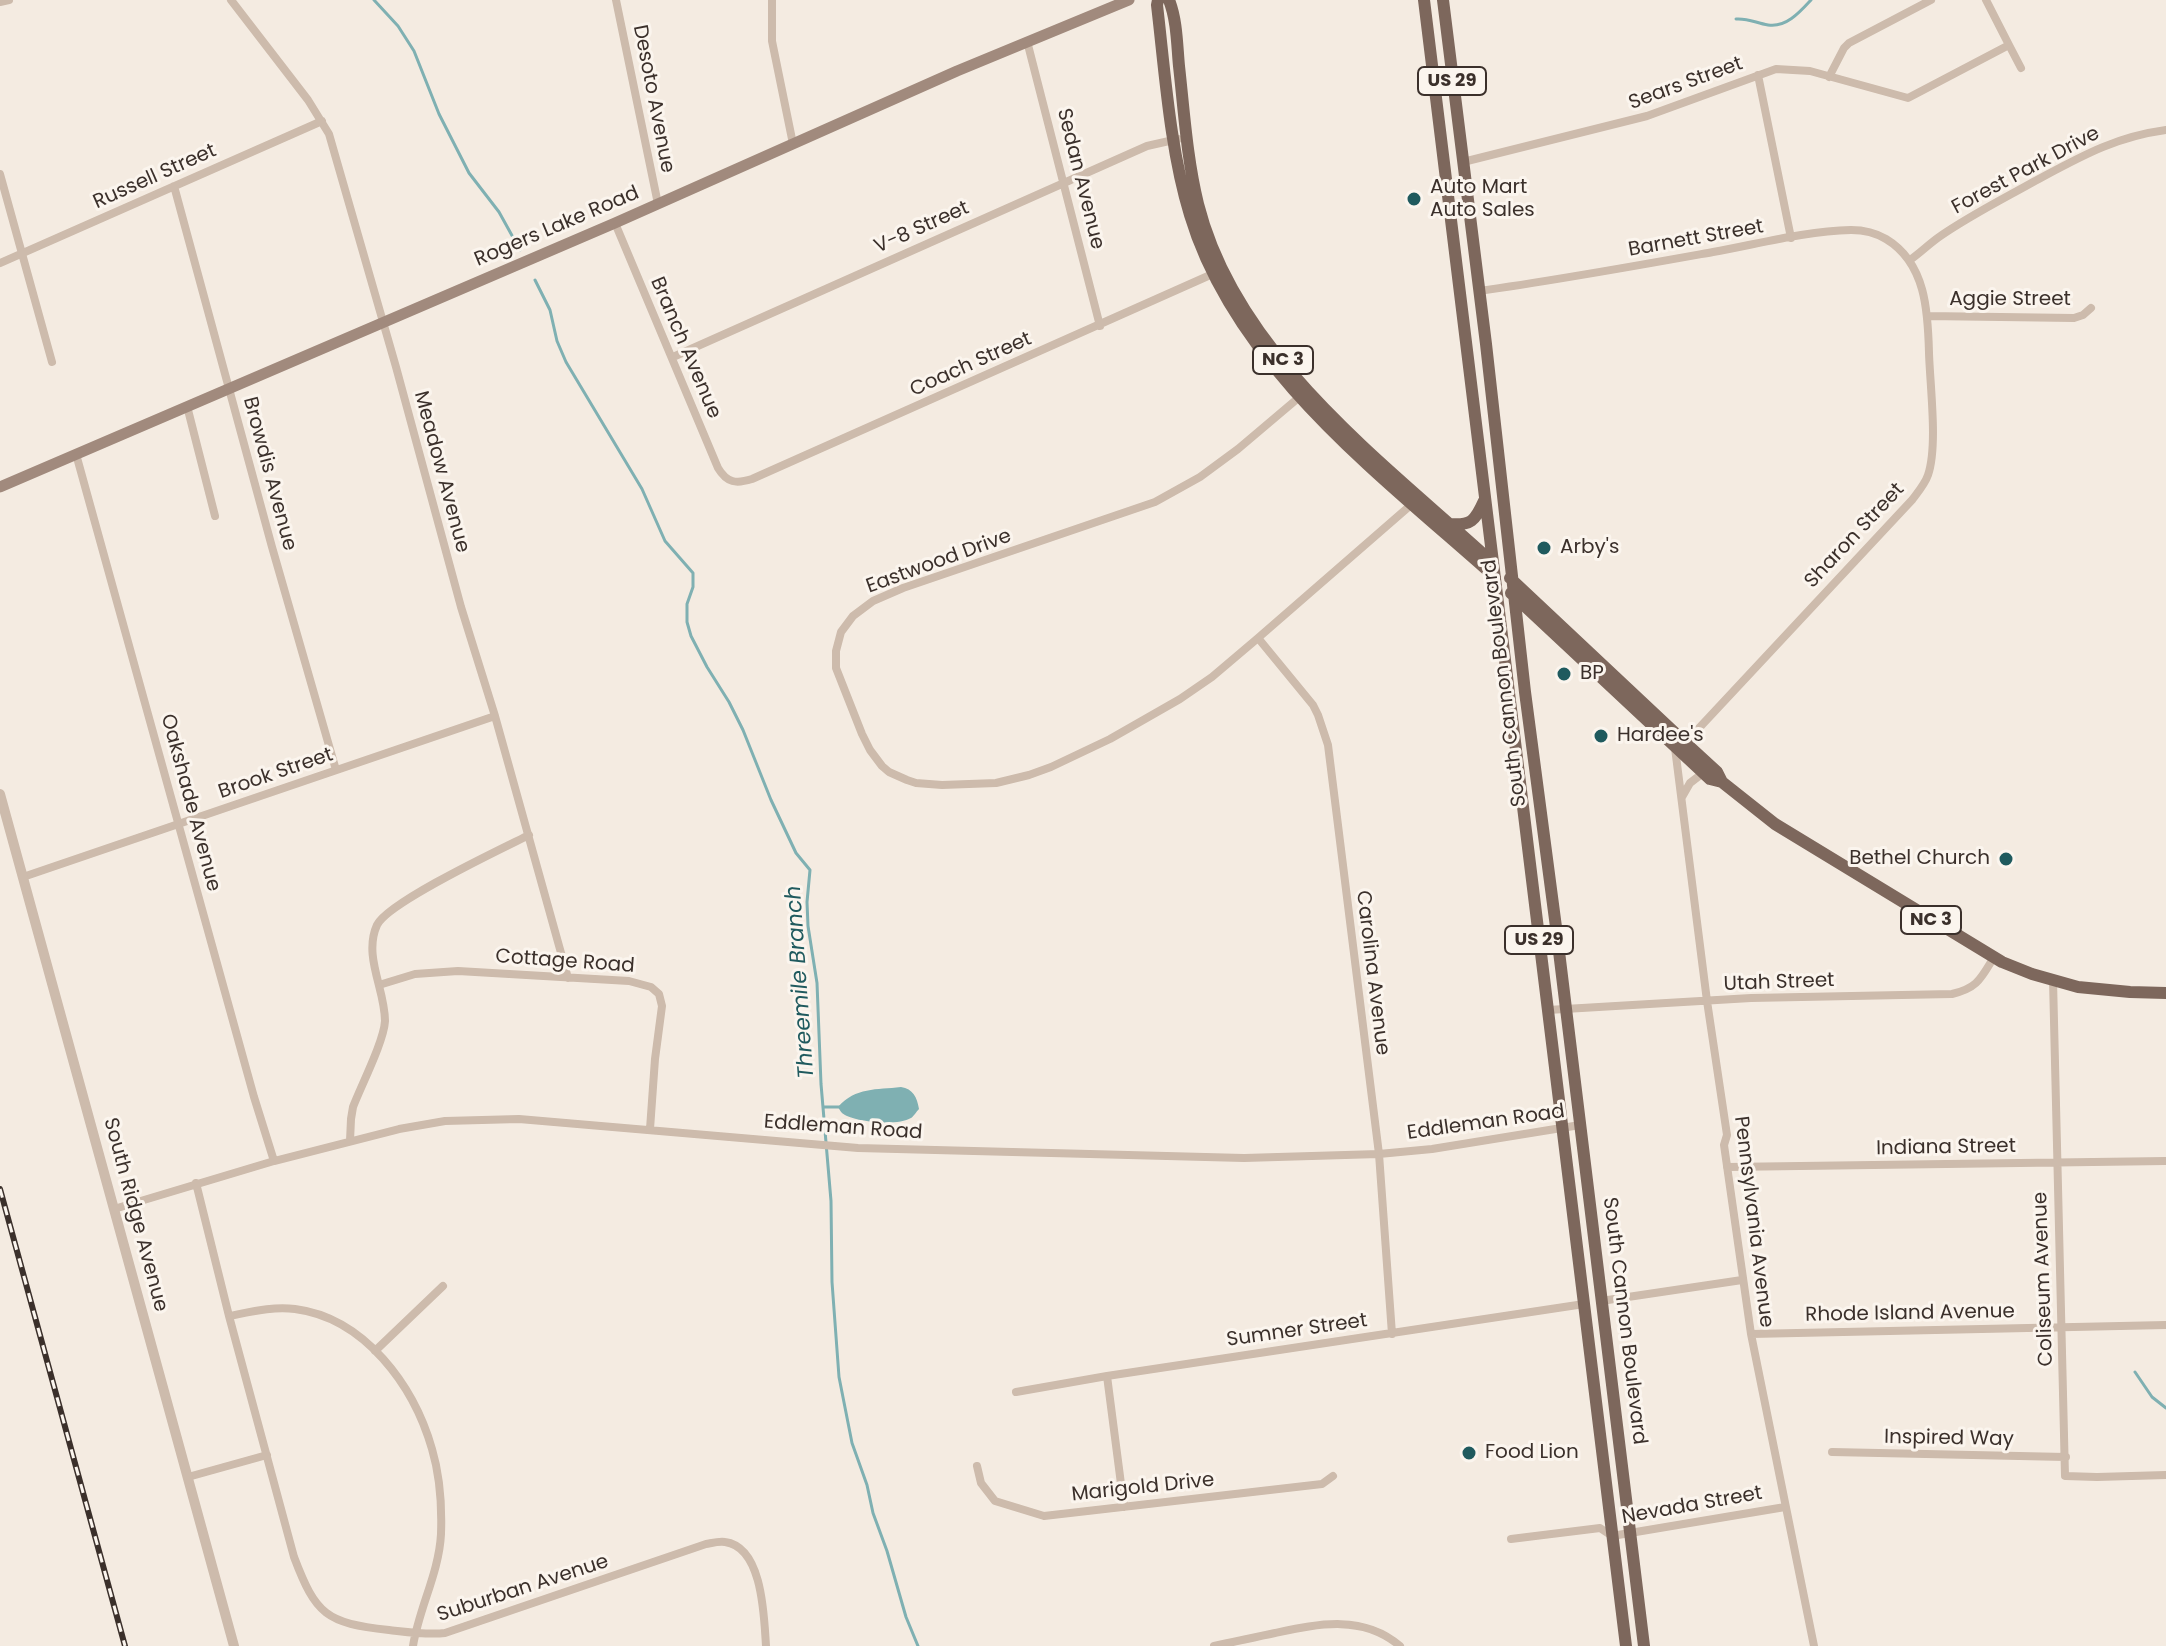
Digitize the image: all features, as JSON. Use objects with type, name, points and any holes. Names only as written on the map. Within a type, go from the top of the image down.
[{"type":"main road","name":"Rogers Lake Road","points":[[0,487],[615,223],[1027,41],[1129,0]]},
{"type":"main road","name":"NC 3","points":[[1158,0],[1181,138],[1217,272],[1304,394],[1348,445],[1412,504],[1494,570],[1512,580],[1680,745],[1703,773],[1710,779],[1722,782]]},
{"type":"main road","name":"NC 3","points":[[1169,0],[1181,138]]},
{"type":"main road","name":"South Cannon Boulevard","points":[[1424,0],[1626,1646]]},
{"type":"main road","name":"South Cannon Boulevard","points":[[1443,0],[1513,596],[1644,1646]]},
{"type":"main road","name":"US 29","points":[[1452,229],[1459,242],[1468,278],[1479,291]]},
{"type":"main road","name":"NC 3","points":[[1304,394],[1449,524],[1494,570],[1513,596],[1680,745],[1717,772],[1722,782],[1754,809],[1809,846],[1994,957],[2032,974],[2098,990],[2166,993]]},
{"type":"main road","points":[[1449,524],[1470,522],[1478,514],[1485,498]]},
{"type":"street","points":[[0,2],[9,0]]},
{"type":"street","name":"Meadow Avenue","points":[[231,0],[329,134],[568,978]]},
{"type":"street","name":"Desoto Avenue","points":[[616,0],[658,204]]},
{"type":"street","points":[[772,0],[772,41],[793,144]]},
{"type":"street","points":[[1829,77],[1849,43],[1931,0]]},
{"type":"street","points":[[1986,0],[2021,68]]},
{"type":"street","name":"Sedan Avenue","points":[[1027,41],[1100,326]]},
{"type":"street","points":[[1758,75],[1785,68],[1810,71],[1908,98],[2009,45]]},
{"type":"street","name":"Sears Street","points":[[1463,162],[1647,116],[1758,75],[1791,238]]},
{"type":"street","name":"Russell Street","points":[[0,263],[322,121]]},
{"type":"street","name":"Forest Park Drive","points":[[1910,260],[1938,238],[2068,162],[2140,133],[2166,130]]},
{"type":"street","name":"V-8 Street","points":[[673,357],[1147,146],[1181,138]]},
{"type":"street","points":[[0,174],[52,362]]},
{"type":"street","name":"Browdis Avenue","points":[[174,186],[336,770]]},
{"type":"street","name":"Branch Avenue","points":[[615,223],[718,468],[731,482]]},
{"type":"street","name":"Barnett Street","points":[[1479,291],[1574,278],[1791,238],[1854,230],[1870,232],[1889,241],[1910,260]]},
{"type":"street","name":"Sharon Street","points":[[1680,745],[1924,484],[1932,453],[1927,316],[1919,277],[1910,260]]},
{"type":"street","name":"Coach Street","points":[[731,482],[752,479],[1217,272]]},
{"type":"street","name":"Aggie Street","points":[[1927,316],[2074,318],[2091,308]]},
{"type":"street","name":"Eastwood Drive","points":[[1304,394],[1200,477],[1155,502],[903,588],[873,601],[847,623],[841,632],[835,660],[842,688],[862,734],[882,766],[916,783],[960,786],[996,783],[1029,775],[1110,739],[1212,677],[1412,504]]},
{"type":"street","points":[[187,406],[215,516]]},
{"type":"street","name":"Oakshade Avenue","points":[[76,454],[274,1161]]},
{"type":"street","name":"Carolina Avenue","points":[[1258,638],[1313,705],[1328,745],[1379,1154],[1392,1334]]},
{"type":"street","name":"Brook Street","points":[[23,877],[495,716]]},
{"type":"street","name":"Pennsylvania Avenue","points":[[1680,745],[1682,798],[1727,1135],[1724,1145],[1742,1280],[1814,1646]]},
{"type":"street","points":[[1682,798],[1690,783],[1703,773]]},
{"type":"street","name":"South Ridge Avenue","points":[[0,794],[234,1646]]},
{"type":"street","points":[[350,1141],[353,1107],[384,1030],[383,1002],[373,963],[372,944],[381,918],[461,869],[529,835]]},
{"type":"street","name":"Utah Street","points":[[1548,1010],[1751,998],[1952,994],[1964,992],[1979,982],[1994,957]]},
{"type":"street","name":"Cottage Road","points":[[379,985],[400,978],[458,971],[639,983],[651,987],[659,994],[663,1013],[655,1059],[650,1129]]},
{"type":"street","name":"Coliseum Avenue","points":[[2053,980],[2066,1457]]},
{"type":"street","name":"Eddleman Road","points":[[114,1209],[350,1141],[464,1119],[519,1119],[858,1148],[1244,1158],[1379,1154],[1432,1149],[1580,1125]]},
{"type":"street","name":"Indiana Street","points":[[1727,1167],[2166,1161]]},
{"type":"street","name":"Suburban Avenue","points":[[196,1183],[294,1557],[306,1588],[322,1611],[344,1623],[432,1635],[455,1631],[706,1544],[725,1542],[744,1551],[753,1568],[761,1597],[766,1646]]},
{"type":"street","points":[[1601,1301],[1742,1280]]},
{"type":"street","points":[[375,1351],[443,1286]]},
{"type":"street","name":"Sumner Street","points":[[1016,1392],[1584,1304]]},
{"type":"street","points":[[229,1316],[281,1308],[329,1317],[351,1330],[375,1351],[402,1383],[417,1410],[432,1450],[441,1513],[436,1567],[413,1646]]},
{"type":"street","name":"Rhode Island Avenue","points":[[1751,1334],[2166,1325]]},
{"type":"street","points":[[1107,1376],[1124,1507]]},
{"type":"street","name":"Inspired Way","points":[[1832,1452],[2066,1457]]},
{"type":"street","points":[[188,1477],[267,1455]]},
{"type":"street","points":[[2066,1457],[2065,1476],[2166,1475]]},
{"type":"street","name":"Marigold Drive","points":[[977,1466],[981,1483],[995,1501],[1044,1516],[1322,1484],[1333,1476]]},
{"type":"street","name":"Nevada Street","points":[[1511,1539],[1600,1528],[1612,1536],[1785,1507]]},
{"type":"street","points":[[1214,1646],[1339,1623],[1374,1630],[1400,1646]]},
{"type":"water","points":[[901,1087],[914,1094],[919,1109],[905,1120],[861,1120],[845,1115],[838,1107],[859,1093]]},
{"type":"waterway","name":"Threemile Branch","points":[[374,0],[398,26],[414,51],[439,114],[469,173],[499,212],[520,250]]},
{"type":"waterway","points":[[1736,19],[1768,25],[1781,24],[1811,0]]},
{"type":"waterway","name":"Threemile Branch","points":[[535,280],[550,310],[557,341],[566,362],[642,489],[665,541],[693,573],[693,587],[687,604],[691,636],[743,730],[796,853],[810,870],[808,926],[817,983],[839,1377],[852,1443],[906,1617],[918,1646]]},
{"type":"waterway","points":[[823,1107],[840,1107]]},
{"type":"waterway","points":[[2135,1372],[2152,1397],[2166,1408]]},
{"type":"railway","points":[[0,1189],[125,1646]]},
{"type":"place","name":"Auto Mart Auto Sales","points":[[1414,199]]},
{"type":"place","name":"Arby's","points":[[1544,548]]},
{"type":"place","name":"BP","points":[[1564,674]]},
{"type":"place","name":"Hardee's","points":[[1601,736]]},
{"type":"place","name":"Bethel Church","points":[[2006,859]]},
{"type":"place","name":"Food Lion","points":[[1469,1453]]}]
